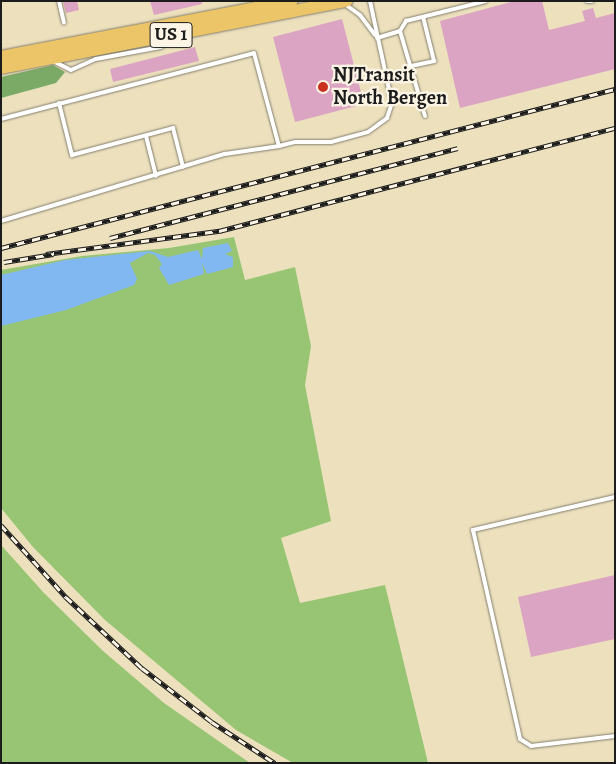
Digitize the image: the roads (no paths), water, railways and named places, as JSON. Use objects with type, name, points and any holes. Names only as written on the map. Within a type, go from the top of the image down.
[{"type":"highway","name":"US 1","points":[[1,57],[288,2]]},
{"type":"highway","name":"US 1","points":[[1,68],[344,2]]},
{"type":"lane","points":[[59,1],[64,22]]},
{"type":"lane","points":[[1,221],[225,154],[295,142],[331,142],[368,132],[383,124],[390,113],[392,98],[370,1]]},
{"type":"lane","points":[[377,38],[400,31],[406,21],[486,1]]},
{"type":"lane","points":[[586,1],[592,1]]},
{"type":"lane","points":[[344,2],[360,15],[377,38]]},
{"type":"lane","points":[[411,66],[434,61],[423,17]]},
{"type":"lane","points":[[400,31],[425,116]]},
{"type":"lane","points":[[1,119],[254,53],[278,146]]},
{"type":"lane","points":[[59,103],[72,155],[174,128],[183,167]]},
{"type":"lane","points":[[146,136],[156,176]]},
{"type":"lane","points":[[615,497],[473,530],[520,739],[531,746],[615,736]]},
{"type":"water","points":[[228,243],[232,251],[225,254],[233,257],[233,267],[207,274],[202,263],[204,274],[169,285],[159,268],[162,264],[155,255],[148,253],[130,263],[137,279],[134,285],[66,310],[1,326],[1,275],[65,260],[150,251],[168,257],[198,250],[202,259],[203,248]]},
{"type":"railway","points":[[1,248],[615,89]]},
{"type":"railway","points":[[46,254],[219,231],[615,128]]},
{"type":"railway","points":[[110,238],[458,148]]},
{"type":"railway","points":[[4,262],[53,254]]},
{"type":"railway","points":[[1,525],[66,597],[142,668],[212,722],[275,763]]},
{"type":"place","name":"NJTransit North Bergen","points":[[323,87]]}]
